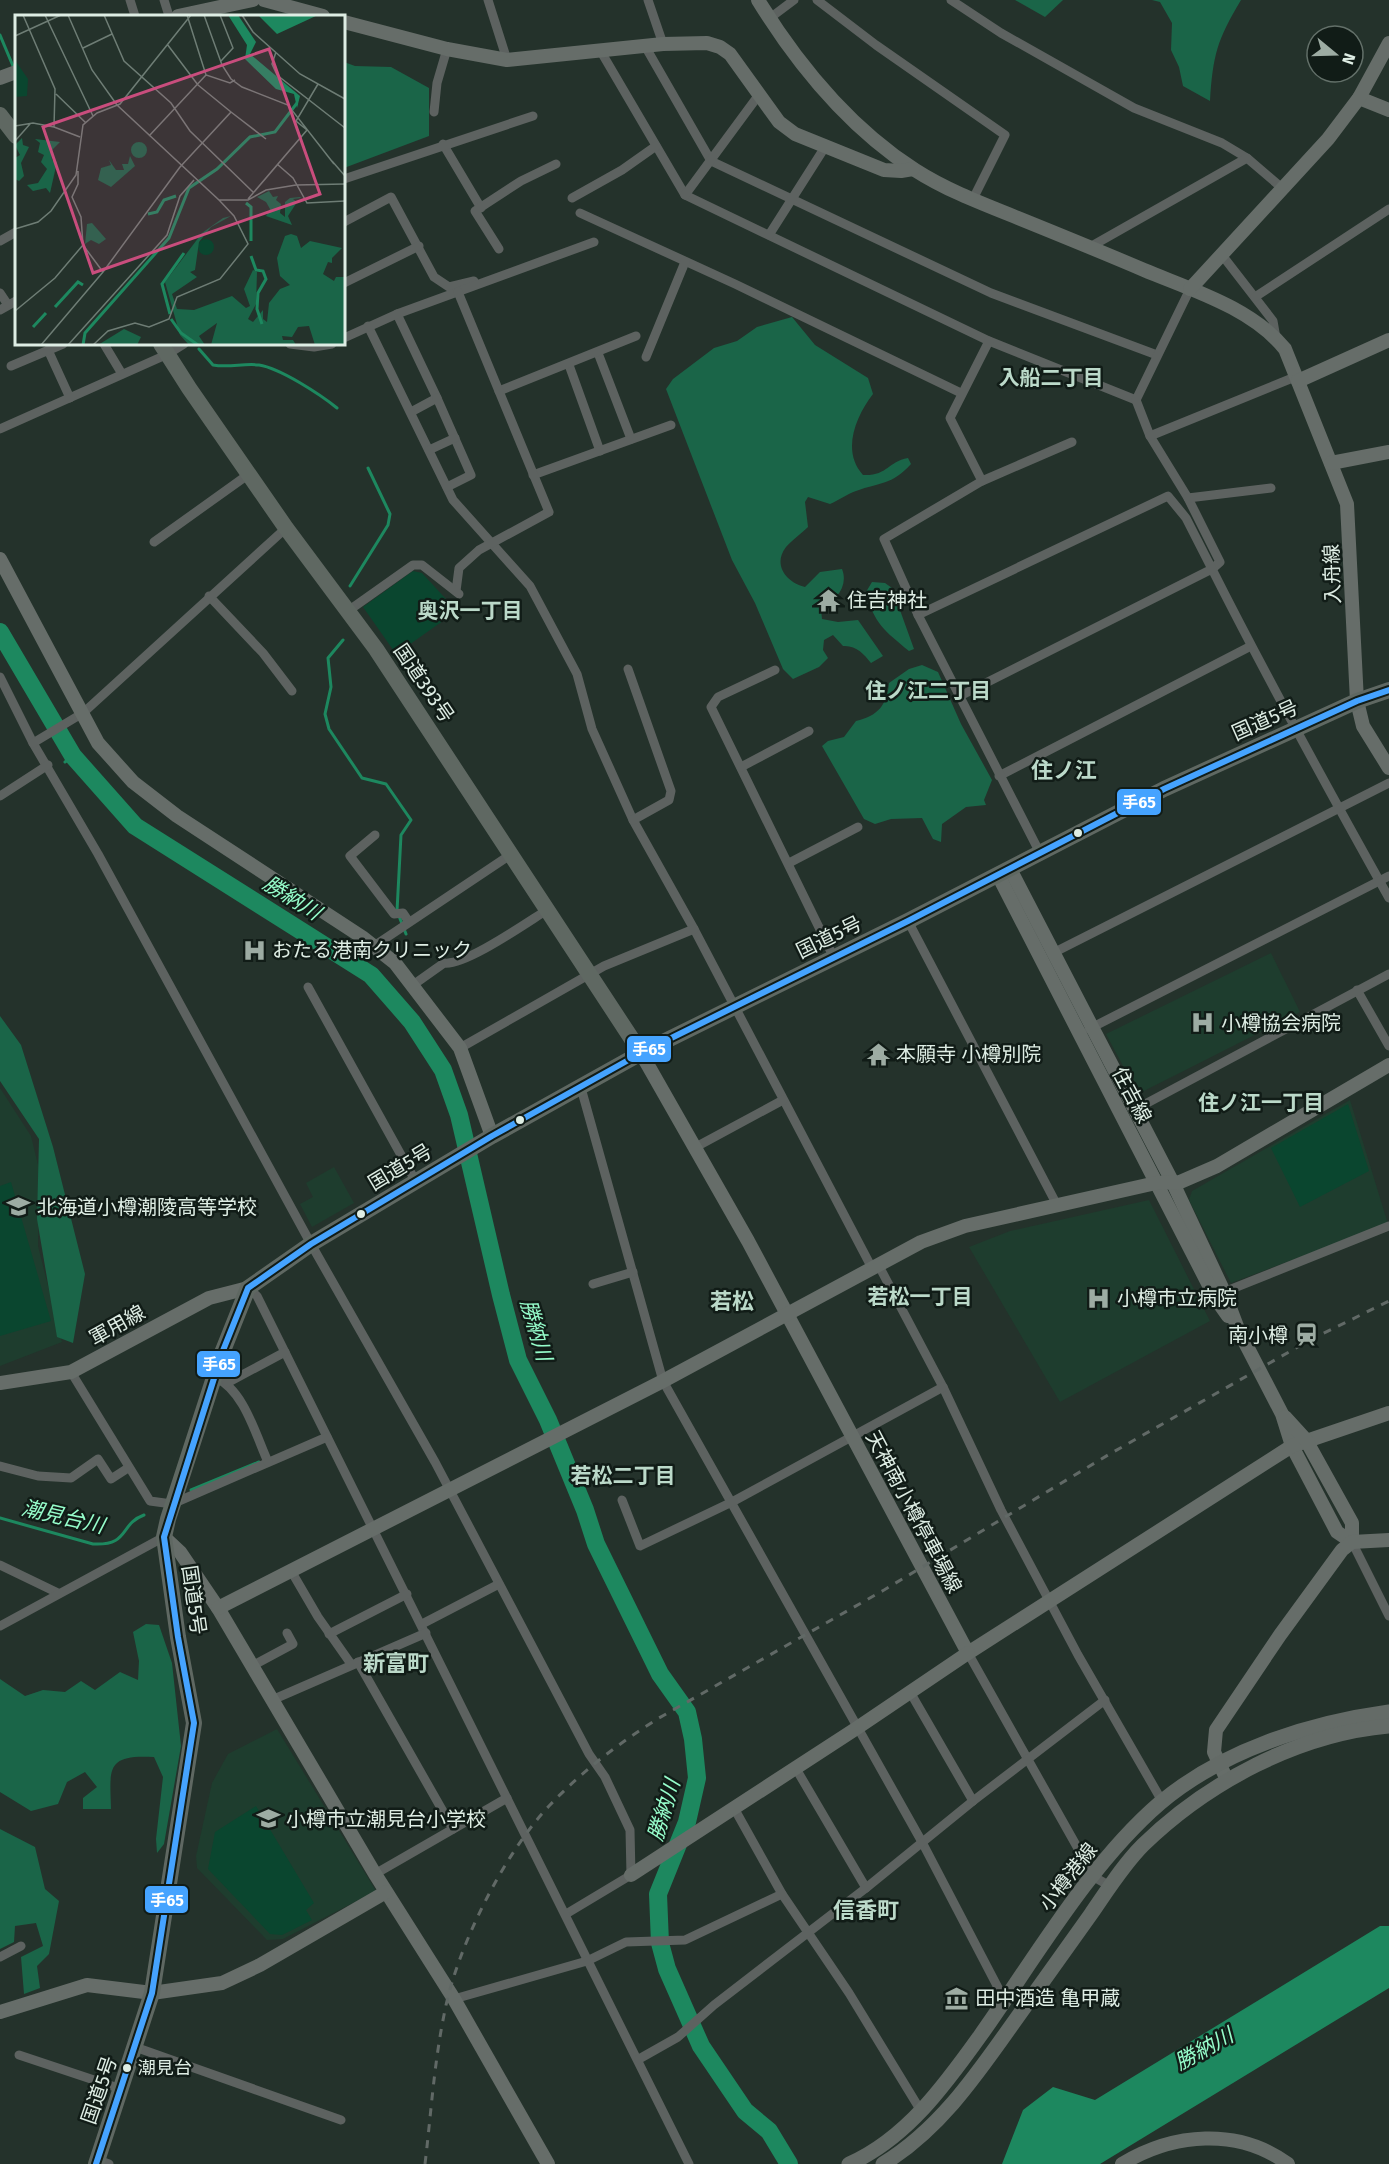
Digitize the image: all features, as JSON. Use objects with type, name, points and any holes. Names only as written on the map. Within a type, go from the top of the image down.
[{"type":"highway","points":[[0,115],[15,135]]},
{"type":"highway","name":"国道393号","points":[[165,349],[189,388],[286,528],[348,611],[465,781],[510,855],[641,1053]]},
{"type":"highway","name":"国道5号","points":[[101,2163],[121,2089],[152,1993],[194,1723],[178,1637],[164,1537],[172,1504],[221,1381],[222,1353],[248,1288],[311,1244],[492,1136],[641,1053],[908,921],[1164,789],[1357,701],[1389,690]]},
{"type":"main road","name":"小樽港線","points":[[849,2164],[883,2143],[921,2111],[954,2073],[1061,1918],[1094,1876],[1162,1802],[1218,1765],[1248,1750],[1333,1721],[1389,1712]]},
{"type":"main road","name":"小樽港線","points":[[883,2164],[930,2128],[964,2093],[1110,1886],[1143,1846],[1198,1799],[1227,1780],[1270,1759],[1321,1740],[1389,1726]]},
{"type":"street","points":[[130,0],[135,15]]},
{"type":"street","points":[[164,0],[169,15]]},
{"type":"street","points":[[181,15],[214,4],[253,0]]},
{"type":"street","points":[[264,0],[318,15]]},
{"type":"street","points":[[488,0],[507,60]]},
{"type":"street","points":[[648,0],[663,44]]},
{"type":"street","points":[[758,0],[822,88],[846,114],[913,169],[973,200],[1190,289],[1261,324],[1276,338]]},
{"type":"street","points":[[770,18],[794,0]]},
{"type":"street","points":[[817,0],[876,45],[1005,135],[973,200]]},
{"type":"street","points":[[951,0],[1001,33],[1134,108],[1222,142],[1247,158],[1282,188]]},
{"type":"street","points":[[345,22],[447,49],[507,60],[663,44],[707,43],[720,47],[730,54],[758,96],[779,122],[795,134],[884,170],[913,169]]},
{"type":"street","points":[[958,697],[1220,562],[1188,498],[1150,436],[1136,400],[1190,289],[1328,139],[1359,98],[1389,43]]},
{"type":"street","points":[[645,46],[711,161],[991,293],[1157,355]]},
{"type":"street","points":[[434,112],[437,83],[447,49]]},
{"type":"street","points":[[600,50],[685,195],[989,341],[1136,400]]},
{"type":"street","points":[[0,78],[15,72]]},
{"type":"street","points":[[685,195],[758,96]]},
{"type":"street","points":[[1359,98],[1389,110]]},
{"type":"street","points":[[345,179],[443,144],[533,116]]},
{"type":"street","points":[[443,144],[481,208]]},
{"type":"street","points":[[572,198],[622,170],[656,146]]},
{"type":"street","points":[[769,236],[825,147]]},
{"type":"street","points":[[1090,247],[1247,158]]},
{"type":"street","points":[[499,249],[475,211],[521,181],[556,164]]},
{"type":"street","points":[[345,221],[391,196],[434,277],[440,283],[449,287],[478,280],[485,283]]},
{"type":"street","points":[[1255,297],[1389,208]]},
{"type":"street","points":[[580,213],[961,393]]},
{"type":"street","points":[[0,241],[15,233]]},
{"type":"street","points":[[345,338],[397,314],[594,242]]},
{"type":"street","points":[[345,282],[418,246]]},
{"type":"street","points":[[1222,255],[1273,321],[1276,338]]},
{"type":"street","points":[[646,357],[685,262]]},
{"type":"street","points":[[0,292],[8,305]]},
{"type":"street","points":[[348,611],[413,565],[422,565],[458,593],[459,568],[479,550],[549,512],[458,292]]},
{"type":"street","points":[[397,314],[471,475],[447,487]]},
{"type":"street","points":[[368,326],[447,487],[467,517],[493,542],[530,586],[577,674],[592,729],[633,820],[694,929],[783,1100],[943,1387],[1001,1510],[1162,1802]]},
{"type":"street","points":[[498,391],[569,365],[636,336]]},
{"type":"street","name":"入舟線","points":[[1276,338],[1285,349],[1347,504],[1357,701],[1363,726],[1389,768]]},
{"type":"street","points":[[1150,436],[1297,379],[1389,340]]},
{"type":"street","points":[[982,481],[950,418],[989,341]]},
{"type":"street","points":[[11,366],[60,345]]},
{"type":"street","points":[[105,345],[122,374]]},
{"type":"street","points":[[0,429],[122,374],[165,349],[180,345]]},
{"type":"street","points":[[302,345],[323,345]]},
{"type":"street","points":[[48,350],[70,398]]},
{"type":"street","points":[[598,353],[631,439]]},
{"type":"street","points":[[569,365],[600,451]]},
{"type":"street","points":[[411,412],[437,398]]},
{"type":"street","points":[[533,475],[671,425]]},
{"type":"street","points":[[429,450],[455,438]]},
{"type":"street","points":[[1040,853],[958,697],[884,539],[982,481],[1072,442]]},
{"type":"street","points":[[1331,463],[1389,452]]},
{"type":"street","points":[[154,542],[249,474]]},
{"type":"street","points":[[1188,498],[1271,488]]},
{"type":"street","points":[[918,615],[1168,496],[1186,518],[1294,729],[1389,898]]},
{"type":"street","points":[[36,741],[79,717],[286,528]]},
{"type":"street","points":[[0,558],[79,717],[98,743],[133,782],[236,857],[374,946],[395,963],[460,1048],[492,1136]]},
{"type":"street","points":[[209,596],[263,653],[292,691]]},
{"type":"street","points":[[999,776],[1251,646]]},
{"type":"street","points":[[628,669],[671,791],[669,800],[633,820]]},
{"type":"street","points":[[775,670],[718,697],[711,707],[834,958]]},
{"type":"street","points":[[0,677],[311,1244],[449,1488],[589,1754],[605,1777],[630,1830],[637,1871]]},
{"type":"street","points":[[741,767],[809,731]]},
{"type":"street","points":[[0,796],[48,765]]},
{"type":"street","points":[[1053,953],[1389,783]]},
{"type":"street","points":[[789,863],[858,827]]},
{"type":"street","points":[[375,835],[350,856],[394,914],[403,913],[409,922]]},
{"type":"street","points":[[374,946],[510,855]]},
{"type":"street","name":"住吉線","points":[[1004,872],[1053,953],[1173,1183],[1224,1292],[1240,1334]]},
{"type":"street","name":"住吉線","points":[[1004,872],[1078,1034],[1216,1299],[1240,1334],[1282,1414],[1292,1446],[1337,1532],[1352,1542]]},
{"type":"street","points":[[1078,1034],[1389,876]]},
{"type":"street","points":[[413,985],[444,963],[453,964],[471,955],[547,910]]},
{"type":"street","points":[[908,921],[1057,1205]]},
{"type":"street","points":[[460,1048],[589,975],[694,929]]},
{"type":"street","points":[[1134,1110],[1389,974]]},
{"type":"street","points":[[309,987],[416,1182]]},
{"type":"street","points":[[1358,990],[1389,1046]]},
{"type":"street","name":"天神南小樽停車場線","points":[[641,1053],[786,1315],[968,1653]]},
{"type":"street","points":[[218,1608],[290,1569],[374,1529],[449,1488],[663,1381],[921,1242],[966,1226],[1103,1197],[1156,1183],[1173,1183],[1217,1166],[1389,1065]]},
{"type":"street","points":[[581,1088],[663,1381],[922,1842],[1005,2001]]},
{"type":"street","points":[[694,1148],[783,1100]]},
{"type":"street","points":[[1224,1292],[1389,1226]]},
{"type":"street","points":[[592,1284],[633,1272]]},
{"type":"street","points":[[248,1288],[257,1296],[566,1914],[587,1961],[639,2059],[689,2164]]},
{"type":"street","name":"軍用線","points":[[0,1383],[71,1372],[209,1298],[248,1288]]},
{"type":"street","points":[[267,1459],[241,1403],[221,1381],[285,1352]]},
{"type":"street","points":[[71,1372],[150,1501],[172,1504],[267,1459],[327,1437]]},
{"type":"street","points":[[622,1500],[640,1546],[732,1502],[943,1387]]},
{"type":"street","points":[[566,1914],[637,1871],[968,1653],[1292,1446],[1389,1413]]},
{"type":"street","name":"住吉線","points":[[1282,1414],[1306,1440],[1352,1523],[1352,1542]]},
{"type":"street","points":[[0,1466],[38,1476],[71,1478],[98,1459],[111,1479],[128,1468]]},
{"type":"street","points":[[0,1626],[164,1537],[180,1552],[218,1608],[375,1874],[454,1999],[548,2164]]},
{"type":"street","points":[[1227,1780],[1218,1765],[1214,1752],[1216,1730],[1280,1635],[1342,1550],[1352,1542],[1389,1540]]},
{"type":"street","points":[[1352,1542],[1389,1616]]},
{"type":"street","points":[[0,1565],[58,1593]]},
{"type":"street","points":[[290,1569],[330,1634],[354,1663],[453,1829]]},
{"type":"street","points":[[272,1700],[424,1628],[499,1584]]},
{"type":"street","points":[[330,1634],[407,1594]]},
{"type":"street","points":[[252,1666],[293,1644],[287,1633]]},
{"type":"street","points":[[968,1653],[1094,1876],[1110,1886]]},
{"type":"street","points":[[910,1692],[973,1801]]},
{"type":"street","points":[[639,2059],[678,2037],[714,2005],[1105,1700]]},
{"type":"street","points":[[795,1767],[866,1888]]},
{"type":"street","points":[[375,1874],[507,1798]]},
{"type":"street","points":[[734,1808],[782,1894],[849,1993],[921,2111]]},
{"type":"street","points":[[0,2012],[87,1985],[152,1993],[222,1983],[260,1965],[386,1892]]},
{"type":"street","points":[[454,1999],[587,1961],[626,1942],[685,1940],[782,1894]]},
{"type":"street","points":[[0,1957],[21,1946]]},
{"type":"street","points":[[135,2047],[341,2120]]},
{"type":"street","points":[[19,2055],[121,2089]]},
{"type":"street","points":[[1122,2164],[1147,2149],[1189,2139],[1225,2139],[1250,2145],[1288,2164]]},
{"type":"shaded area","points":[[1015,0],[1063,0],[1045,17]]},
{"type":"shaded area","points":[[1152,0],[1241,0],[1221,37],[1215,59],[1210,101],[1183,86],[1179,67],[1171,50],[1172,23],[1160,2]]},
{"type":"shaded area","points":[[345,62],[355,66],[391,67],[429,88],[429,136],[345,168]]},
{"type":"shaded area","points":[[792,317],[815,345],[868,378],[873,394],[861,413],[853,434],[852,445],[856,466],[863,475],[878,473],[908,458],[911,464],[898,476],[886,482],[853,492],[830,504],[808,497],[805,502],[808,527],[788,544],[782,554],[781,567],[792,582],[805,587],[820,572],[842,569],[844,582],[842,587],[836,597],[821,610],[822,619],[838,622],[858,620],[883,656],[871,663],[856,649],[843,646],[833,635],[824,640],[823,650],[828,658],[819,667],[793,679],[783,669],[755,603],[732,560],[666,389],[673,379],[714,348],[737,341],[757,327]]},
{"type":"shaded area","points":[[413,571],[422,573],[457,611],[396,654],[363,607]]},
{"type":"shaded area","points":[[872,582],[885,583],[892,588],[914,649],[909,651],[887,632],[877,619],[866,592]]},
{"type":"shaded area","points":[[922,665],[938,672],[961,724],[992,780],[984,800],[986,805],[966,807],[942,824],[941,842],[933,839],[922,818],[891,819],[875,824],[864,819],[822,746],[828,741],[844,737],[856,721],[876,713],[886,698],[889,683],[909,669]]},
{"type":"shaded area","name":"小樽協会病院","points":[[1271,953],[1300,1012],[1138,1094],[1106,1034]]},
{"type":"shaded area","points":[[0,1016],[21,1045],[53,1147],[85,1274],[73,1343],[57,1337],[37,1219],[39,1139],[0,1081]]},
{"type":"shaded area","name":"北海道小樽潮陵高等学校","points":[[0,1088],[31,1136],[39,1169],[38,1246],[62,1342],[0,1366]]},
{"type":"shaded area","points":[[1350,1100],[1388,1224],[1231,1283],[1189,1200],[1192,1191]]},
{"type":"shaded area","points":[[1348,1104],[1369,1171],[1300,1207],[1271,1148]]},
{"type":"shaded area","points":[[334,1167],[354,1203],[312,1227],[300,1204],[313,1197],[306,1183]]},
{"type":"shaded area","points":[[11,1182],[51,1321],[0,1336],[0,1186]]},
{"type":"shaded area","name":"小樽市立病院","points":[[1149,1200],[1210,1321],[1060,1402],[969,1247],[1010,1231]]},
{"type":"shaded area","points":[[146,1624],[159,1625],[172,1663],[181,1746],[164,1844],[157,1853],[156,1839],[163,1777],[154,1757],[126,1758],[114,1767],[110,1784],[111,1809],[83,1809],[83,1798],[97,1787],[85,1772],[67,1782],[58,1804],[31,1811],[0,1792],[0,1679],[25,1696],[43,1690],[65,1692],[81,1681],[95,1690],[120,1672],[138,1680],[139,1661],[133,1632]]},
{"type":"shaded area","name":"小樽市立潮見台小学校","points":[[277,1729],[376,1891],[283,1939],[267,1940],[197,1868],[196,1856],[212,1783],[228,1754]]},
{"type":"shaded area","points":[[256,1806],[314,1903],[306,1910],[312,1920],[282,1935],[270,1934],[208,1869],[215,1832]]},
{"type":"shaded area","points":[[0,1829],[35,1847],[45,1889],[59,1901],[49,1954],[37,1966],[40,1988],[24,1994],[21,1957],[43,1946],[36,1923],[15,1926],[14,1942],[0,1949]]},
{"type":"water","points":[[1380,1926],[1389,1926],[1389,1988],[1100,2164],[1002,2164],[1023,2110],[1053,2087],[1095,2100]]},
{"type":"waterway","points":[[0,35],[13,66]]},
{"type":"waterway","points":[[199,349],[213,365],[259,365],[278,371],[311,389],[337,408]]},
{"type":"waterway","points":[[350,586],[388,525],[390,514],[368,468]]},
{"type":"waterway","name":"勝納川","points":[[0,632],[73,756],[135,826],[371,975],[412,1022],[443,1070],[459,1115],[518,1360],[548,1420],[585,1510],[596,1544],[660,1674],[687,1712],[693,1739],[697,1778],[687,1822],[658,1894],[660,1943],[667,1969],[701,2046],[745,2111],[769,2131],[789,2164]]},
{"type":"waterway","points":[[343,640],[328,658],[331,687],[325,714],[329,729],[362,778],[386,784],[411,820],[401,835],[397,911],[406,934]]},
{"type":"waterway","points":[[65,762],[73,756]]},
{"type":"waterway","name":"潮見台川","points":[[191,1490],[259,1462]]},
{"type":"waterway","name":"潮見台川","points":[[0,1518],[93,1544],[105,1544],[119,1538],[136,1519],[144,1515]]},
{"type":"railway","points":[[425,2164],[435,2070],[444,2015],[459,1961],[484,1904],[515,1850],[549,1806],[574,1781],[615,1748],[659,1718],[884,1590],[1108,1455],[1310,1340],[1389,1301]]},
{"type":"transit line","name":"手65","points":[[96,2164],[152,1993],[194,1723],[178,1637],[164,1537],[222,1353],[248,1288],[311,1244],[492,1136],[641,1053],[908,921],[1164,789],[1357,701],[1389,690]]},
{"type":"place","name":"住吉神社","points":[[829,600]]},
{"type":"place","name":"おたる港南クリニック","points":[[254,950]]},
{"type":"place","name":"小樽協会病院","points":[[1203,1023]]},
{"type":"place","name":"本願寺 小樽別院","points":[[878,1054]]},
{"type":"place","name":"北海道小樽潮陵高等学校","points":[[19,1207]]},
{"type":"place","name":"小樽市立病院","points":[[1099,1298]]},
{"type":"place","name":"南小樽","points":[[1306,1335]]},
{"type":"place","name":"小樽市立潮見台小学校","points":[[268,1819]]},
{"type":"place","name":"田中酒造 亀甲蔵","points":[[957,1998]]},
{"type":"place","name":"潮見台","points":[[127,2068]]},
{"type":"district","name":"入船二丁目","points":[[1051,378]]},
{"type":"district","name":"奥沢一丁目","points":[[470,611]]},
{"type":"district","name":"住ノ江二丁目","points":[[928,691]]},
{"type":"district","name":"住ノ江","points":[[1064,770]]},
{"type":"district","name":"住ノ江一丁目","points":[[1261,1103]]},
{"type":"district","name":"若松一丁目","points":[[920,1297]]},
{"type":"district","name":"若松","points":[[732,1301]]},
{"type":"district","name":"若松二丁目","points":[[623,1476]]},
{"type":"district","name":"新富町","points":[[396,1663]]},
{"type":"district","name":"信香町","points":[[866,1910]]}]
